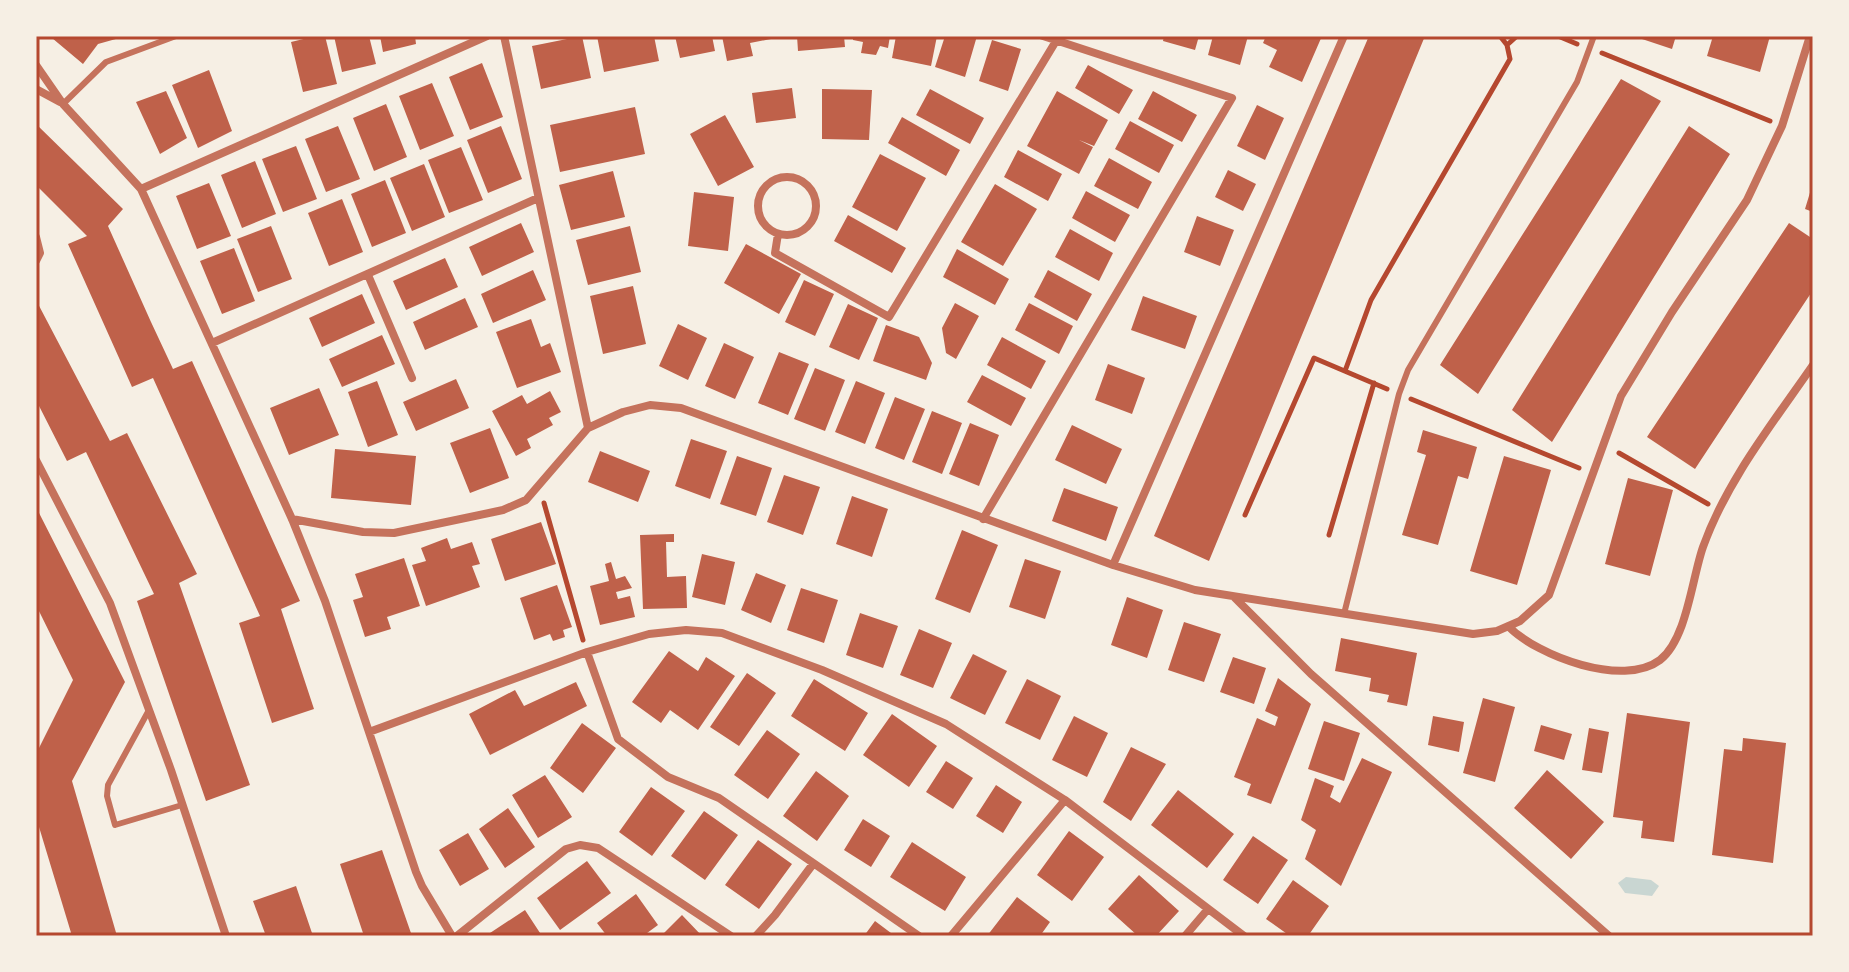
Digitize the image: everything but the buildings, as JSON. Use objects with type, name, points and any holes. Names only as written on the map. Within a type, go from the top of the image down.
[{"type":"street","points":[[141,189],[487,36]]},
{"type":"street","points":[[504,36],[588,428]]},
{"type":"street","points":[[983,519],[1232,98],[1043,36]]},
{"type":"street","points":[[1113,565],[1344,36]]},
{"type":"street","points":[[292,519],[363,532],[394,533],[503,510],[526,500],[588,428],[623,412],[650,405],[681,408],[983,519],[1195,590],[1473,634],[1509,627],[1534,611],[1549,595],[1621,396],[1672,312],[1734,223],[1782,126],[1810,36]]},
{"type":"street","points":[[778,234],[775,253],[889,317],[1056,41]]},
{"type":"street","points":[[36,65],[63,104],[141,189],[292,519],[325,601],[416,872],[454,936],[566,849],[580,845],[598,848],[618,859],[731,936]]},
{"type":"street","points":[[36,89],[63,104]]},
{"type":"street","points":[[784,177],[794,177],[809,187],[814,196],[815,214],[805,229],[778,234],[762,222],[757,203],[766,185],[784,177]]},
{"type":"street","points":[[212,343],[538,198]]},
{"type":"street","points":[[36,237],[40,253],[36,261]]},
{"type":"street","points":[[368,275],[412,378]]},
{"type":"street","points":[[1509,627],[1547,654],[1610,671],[1629,671],[1660,660],[1670,648],[1681,625],[1703,547],[1719,510],[1753,451],[1813,365]]},
{"type":"street","points":[[36,460],[110,603],[226,936]]},
{"type":"street","points":[[1235,598],[1311,674],[1609,936]]},
{"type":"street","points":[[369,732],[587,652],[649,634],[686,630],[722,633],[822,670],[946,724],[1065,800],[1244,936]]},
{"type":"street","points":[[587,652],[618,739],[668,777],[719,798],[919,936]]},
{"type":"street","points":[[951,936],[1065,800]]},
{"type":"street","points":[[756,936],[813,864]]},
{"type":"street","points":[[1185,936],[1208,909]]},
{"type":"lane","points":[[63,104],[106,62],[176,36]]},
{"type":"lane","points":[[1344,614],[1399,394],[1417,350],[1569,96],[1594,36]]},
{"type":"lane","points":[[149,710],[108,785],[107,796],[115,825],[182,805]]},
{"type":"path","points":[[1345,371],[1371,300],[1510,59],[1507,45],[1500,36]]},
{"type":"path","points":[[1507,45],[1517,36]]},
{"type":"path","points":[[1558,36],[1782,126]]},
{"type":"path","points":[[1245,515],[1314,358],[1591,473]]},
{"type":"path","points":[[1329,535],[1374,383]]},
{"type":"path","points":[[1619,453],[1719,510]]},
{"type":"path","points":[[539,485],[587,652]]},
{"type":"shaded area","points":[[1626,877],[1651,880],[1659,886],[1652,896],[1625,893],[1618,883]]}]
